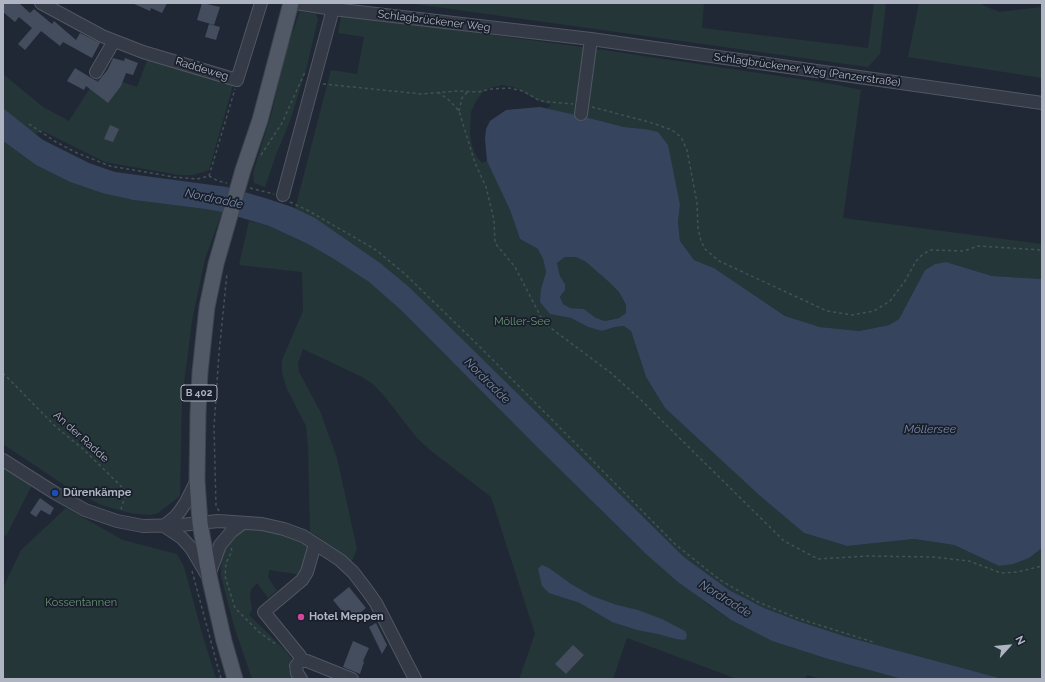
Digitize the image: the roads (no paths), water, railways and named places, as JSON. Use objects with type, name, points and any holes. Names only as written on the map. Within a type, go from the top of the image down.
[{"type":"main road","name":"B 402","points":[[235,679],[224,641],[209,577],[200,523],[197,480],[200,372],[207,307],[216,264],[260,120],[291,3]]},
{"type":"street","name":"Raddeweg","points":[[41,3],[102,36],[143,52],[237,80],[261,3]]},
{"type":"street","name":"Schlagbrückener Weg","points":[[296,3],[333,9],[572,37]]},
{"type":"street","points":[[283,194],[333,9]]},
{"type":"street","name":"Schlagbrückener Weg (Panzerstraße)","points":[[572,37],[1042,103]]},
{"type":"street","points":[[581,109],[592,39]]},
{"type":"street","points":[[96,72],[114,40]]},
{"type":"street","points":[[3,460],[85,510],[117,521],[143,526],[218,522],[262,524],[284,529],[303,536],[340,560],[366,588],[376,603],[415,679]]},
{"type":"street","points":[[164,526],[180,511],[197,480]]},
{"type":"street","points":[[209,577],[220,545],[232,531],[243,523]]},
{"type":"street","points":[[164,526],[182,538],[191,548],[209,577]]},
{"type":"street","points":[[301,679],[297,673],[296,666],[300,661],[300,656],[264,612],[302,580],[307,572],[315,544]]},
{"type":"street","points":[[300,661],[312,662],[352,679]]},
{"type":"water","name":"Möllersee","points":[[540,107],[624,127],[658,132],[668,145],[680,205],[678,222],[680,241],[694,260],[714,268],[785,316],[820,327],[859,331],[889,325],[899,319],[925,270],[935,264],[946,262],[992,276],[1042,279],[1042,548],[1029,558],[1013,564],[999,566],[954,545],[914,539],[847,546],[804,533],[759,495],[665,408],[646,377],[631,331],[624,326],[602,331],[588,327],[571,318],[550,314],[540,302],[541,289],[546,272],[543,259],[538,249],[520,239],[510,210],[487,161],[485,139],[486,129],[490,121],[506,110]],"holes":[[[565,257],[576,257],[586,262],[619,292],[626,305],[626,313],[619,318],[605,321],[596,318],[584,309],[570,308],[563,304],[560,297],[565,290],[565,284],[560,276],[557,263]]]},
{"type":"water","name":"Nordradde","points":[[3,108],[43,140],[89,163],[115,172],[227,187],[292,207],[315,218],[380,263],[409,287],[684,557],[729,590],[764,608],[847,637],[1003,679],[902,679],[828,659],[772,641],[731,620],[678,582],[647,555],[402,311],[369,282],[308,244],[269,226],[222,212],[133,200],[102,193],[70,182],[36,165],[3,141]]},
{"type":"water","points":[[542,565],[592,596],[662,619],[685,631],[687,635],[686,639],[676,639],[637,630],[612,622],[580,603],[549,593],[542,586],[538,569]]},
{"type":"place","name":"Dürenkämpe","points":[[55,493]]},
{"type":"place","name":"Hotel Meppen","points":[[301,617]]},
{"type":"park label","name":"Möller-See","points":[[522,322]]},
{"type":"park label","name":"Kossentannen","points":[[81,603]]}]
